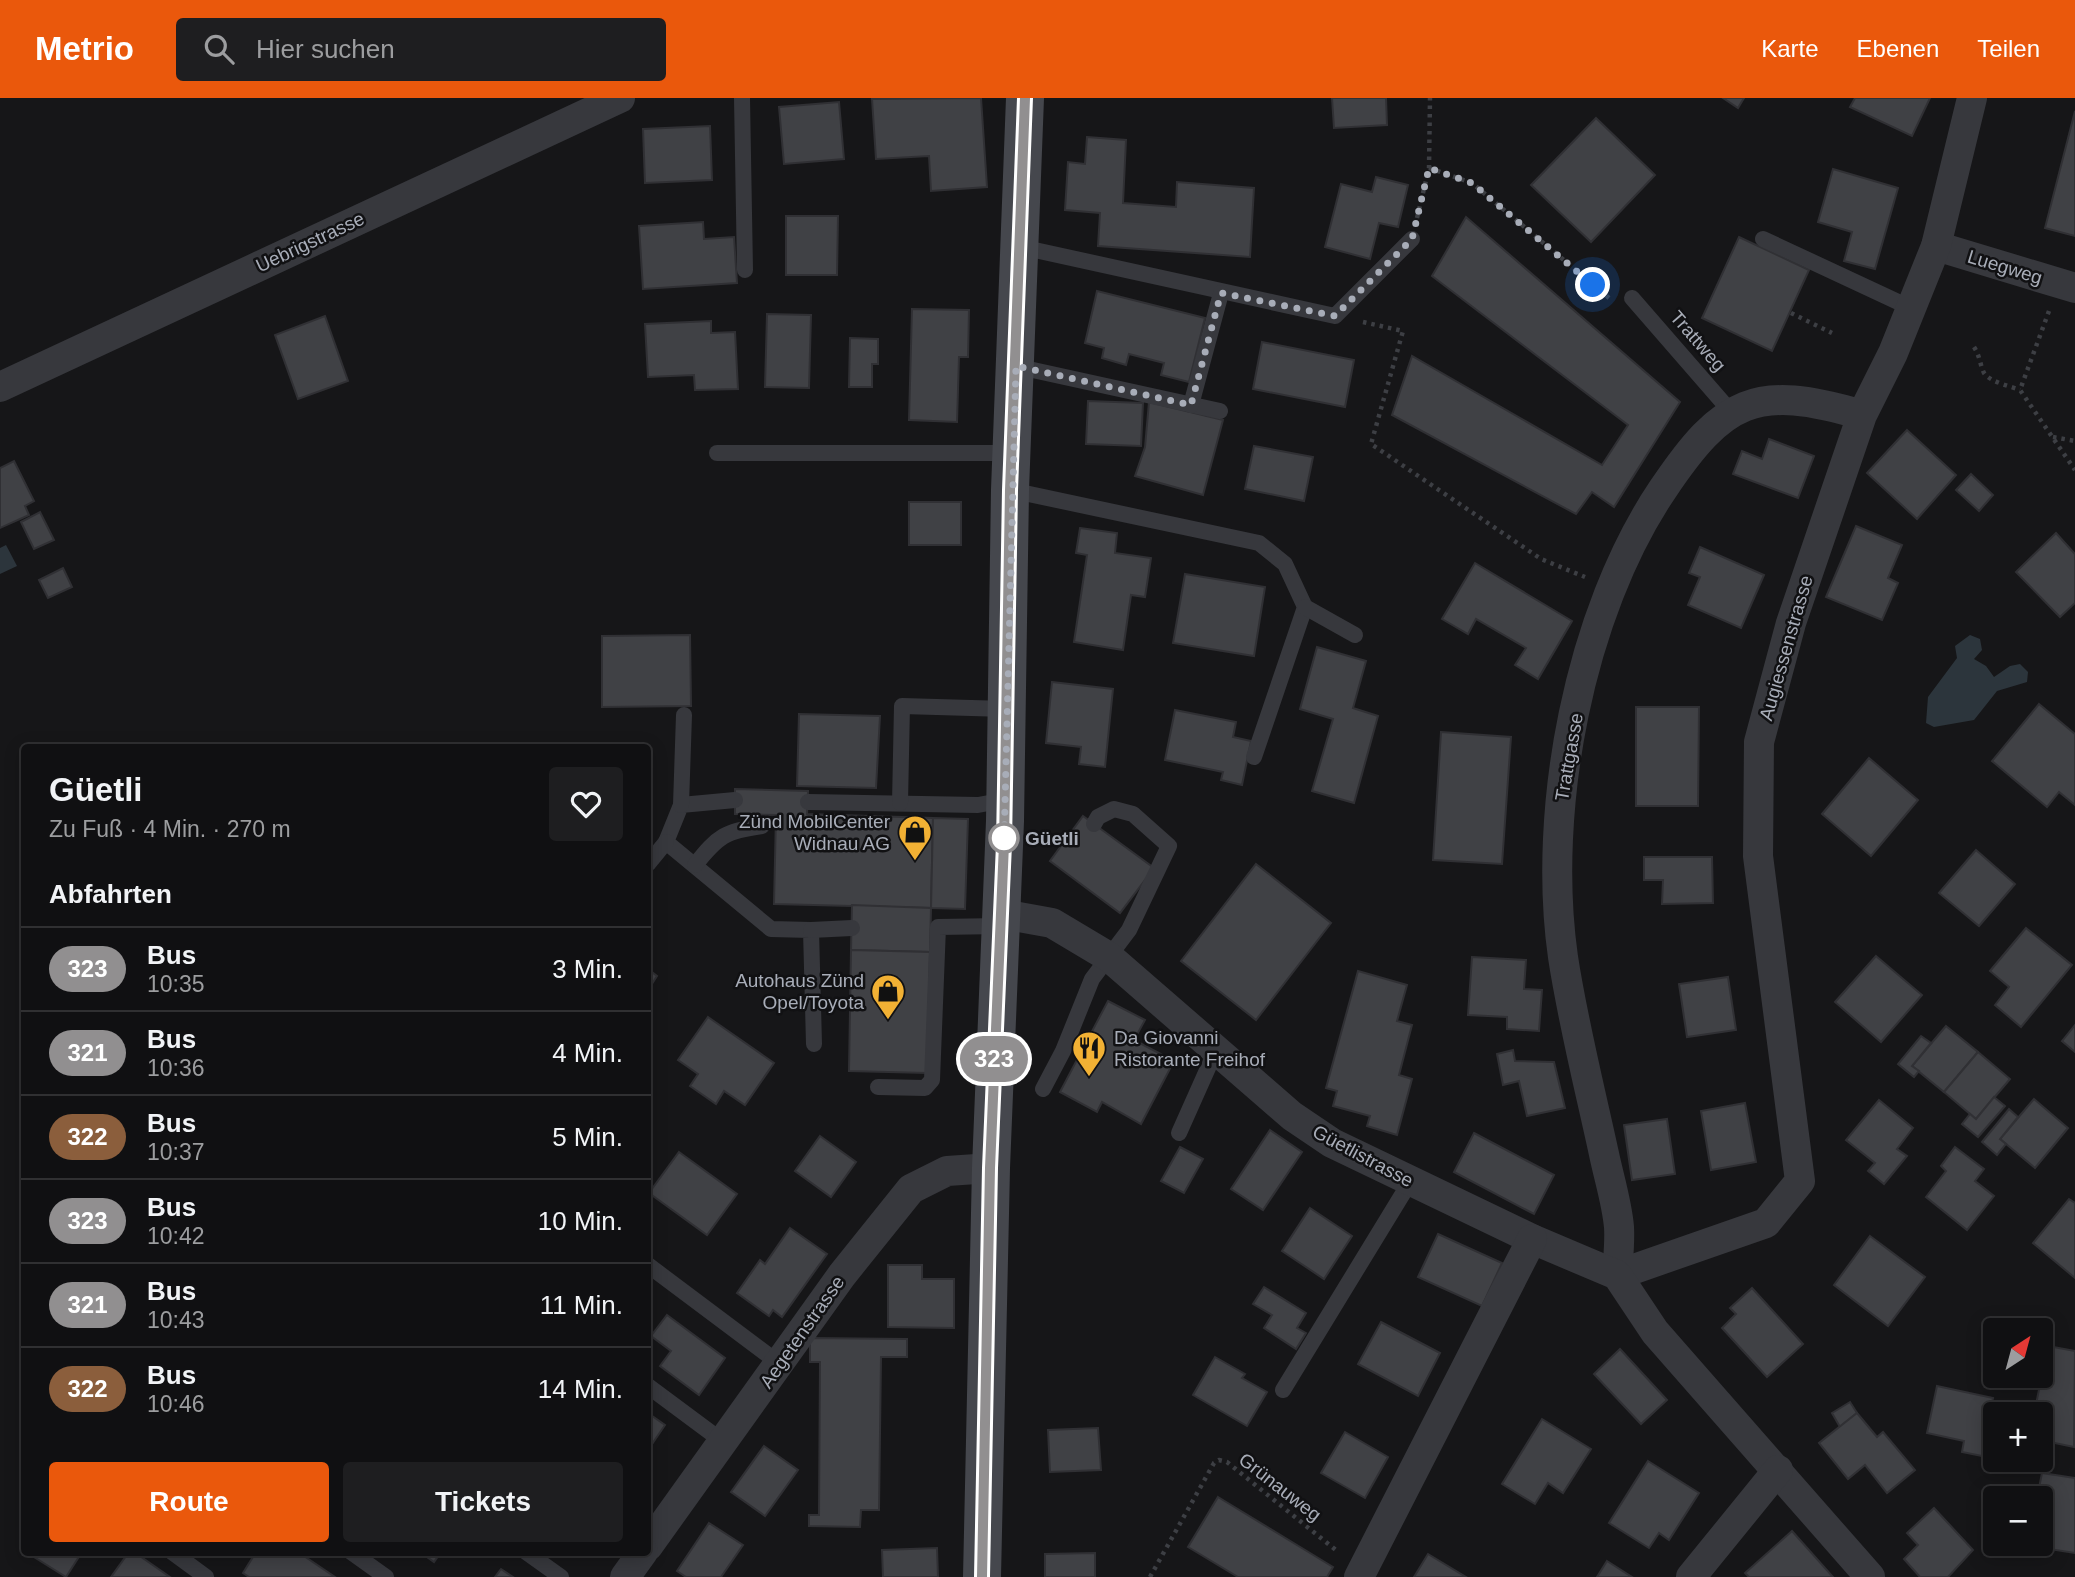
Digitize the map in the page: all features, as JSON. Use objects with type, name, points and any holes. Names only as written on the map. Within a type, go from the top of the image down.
[{"type":"main road","points":[[982,1577],[990,1168],[1005,800],[1011,471],[1025,98]]},
{"type":"street","name":"Uebrigstrasse","points":[[0,387],[620,98]]},
{"type":"street","name":"Augiessenstrasse","points":[[1617,1275],[1766,1223],[1800,1181],[1758,856],[1759,742],[1791,623],[1862,415],[1911,309],[1936,246],[1972,98]]},
{"type":"street","name":"Luegweg","points":[[1936,246],[2075,288]]},
{"type":"street","name":"Trattgasse","points":[[1617,1275],[1619,1226],[1563,956],[1556,849],[1565,760],[1584,674],[1612,587],[1652,505],[1692,446],[1710,427],[1753,403],[1773,400],[1825,404],[1862,415]]},
{"type":"street","name":"Güetlistrasse","points":[[1001,920],[1052,923],[1109,957],[1302,1122],[1332,1143],[1532,1239],[1617,1275]]},
{"type":"street","name":"Aegetenstrasse","points":[[651,1542],[842,1275],[911,1189],[947,1171],[990,1168]]},
{"type":"street","points":[[1361,1574],[1532,1239]]},
{"type":"street","points":[[1617,1275],[1655,1332],[1870,1577]]},
{"type":"street","points":[[1691,1577],[1778,1470]]},
{"type":"street","points":[[625,1577],[640,1556]]},
{"type":"lane","points":[[741,98],[745,270]]},
{"type":"lane","points":[[1021,247],[1335,316],[1412,239]]},
{"type":"lane","points":[[1763,239],[1911,309]]},
{"type":"lane","points":[[1191,405],[1221,293]]},
{"type":"lane","name":"Trattweg","points":[[1632,298],[1732,413]]},
{"type":"lane","points":[[1016,366],[1220,411]]},
{"type":"lane","points":[[717,453],[1011,471],[1259,543],[1286,564],[1305,607],[1355,635]]},
{"type":"lane","points":[[1254,757],[1305,607]]},
{"type":"lane","points":[[900,803],[902,706],[1006,709]]},
{"type":"lane","points":[[651,860],[666,842],[681,805],[684,715]]},
{"type":"lane","points":[[681,805],[735,800]]},
{"type":"lane","points":[[808,802],[978,805],[1005,800]]},
{"type":"lane","points":[[1043,1089],[1063,1051],[1092,979],[1129,930],[1169,846],[1133,814],[1114,809],[1098,817],[1094,824]]},
{"type":"lane","points":[[695,866],[716,839],[731,831],[762,826]]},
{"type":"lane","points":[[666,842],[771,929],[852,928]]},
{"type":"lane","points":[[878,1087],[925,1088],[933,1080],[934,928],[1001,920]]},
{"type":"lane","points":[[811,930],[814,1044]]},
{"type":"lane","points":[[1179,1133],[1216,1050]]},
{"type":"lane","points":[[1283,1390],[1410,1182]]},
{"type":"lane","points":[[651,1267],[780,1364]]},
{"type":"lane","points":[[651,1388],[722,1441]]},
{"type":"lane","points":[[177,1556],[205,1577]]},
{"type":"lane","points":[[357,1556],[386,1577]]},
{"type":"lane","points":[[532,1556],[561,1577]]},
{"type":"path","points":[[1412,239],[1429,168],[1430,98]]},
{"type":"path","points":[[1429,168],[1472,183],[1613,302],[1632,298]]},
{"type":"path","points":[[2020,390],[2050,307]]},
{"type":"path","points":[[1791,313],[1832,333]]},
{"type":"path","points":[[1335,316],[1403,331],[1371,444],[1541,559],[1587,578]]},
{"type":"path","points":[[1974,347],[1982,359],[1982,370],[1989,378],[2020,390],[2075,470]]},
{"type":"path","points":[[2052,436],[2075,441]]},
{"type":"path","name":"Grünauweg","points":[[1150,1577],[1214,1463],[1219,1460],[1227,1462],[1361,1574]]},
{"type":"shaded area","points":[[6,545],[17,566],[0,574],[0,548]]},
{"type":"shaded area","points":[[1970,635],[1980,639],[1982,650],[1974,659],[1986,666],[1994,677],[2010,666],[2020,664],[2028,672],[2027,682],[1997,691],[1974,720],[1934,727],[1926,723],[1928,697],[1957,658],[1955,646]]},
{"type":"building","points":[[981,98],[987,187],[931,191],[929,156],[876,159],[872,99]]},
{"type":"building","points":[[1332,98],[1386,98],[1387,125],[1334,128]]},
{"type":"building","points":[[1723,98],[1744,98],[1738,108]]},
{"type":"building","points":[[1855,98],[1930,98],[1912,136],[1850,107]]},
{"type":"building","points":[[839,102],[844,159],[784,164],[779,107]]},
{"type":"building","points":[[2075,111],[2075,236],[2045,228]]},
{"type":"building","points":[[1596,118],[1655,175],[1591,242],[1531,185]]},
{"type":"building","points":[[710,126],[712,180],[645,183],[643,129]]},
{"type":"building","points":[[1087,137],[1126,140],[1123,203],[1176,207],[1177,182],[1254,188],[1250,257],[1098,246],[1100,213],[1065,210],[1068,162],[1085,164]]},
{"type":"building","points":[[1833,169],[1898,188],[1875,269],[1844,261],[1852,232],[1818,222]]},
{"type":"building","points":[[1376,177],[1408,185],[1398,227],[1379,223],[1370,259],[1325,247],[1341,184],[1372,192]]},
{"type":"building","points":[[786,216],[838,216],[837,275],[786,275]]},
{"type":"building","points":[[1466,217],[1680,402],[1614,507],[1592,492],[1576,514],[1392,415],[1412,356],[1602,465],[1628,425],[1432,276]]},
{"type":"building","points":[[703,222],[704,239],[734,237],[737,283],[643,289],[639,226]]},
{"type":"building","points":[[1739,237],[1809,270],[1772,351],[1702,318]]},
{"type":"building","points":[[1097,291],[1205,318],[1189,382],[1161,375],[1164,363],[1129,354],[1126,365],[1102,358],[1104,348],[1085,343]]},
{"type":"building","points":[[912,309],[969,310],[968,357],[959,357],[957,422],[909,420]]},
{"type":"building","points":[[767,314],[811,315],[809,388],[765,387]]},
{"type":"building","points":[[325,316],[348,381],[298,399],[275,335]]},
{"type":"building","points":[[711,321],[711,333],[735,332],[738,389],[695,390],[694,375],[648,377],[645,324]]},
{"type":"building","points":[[850,338],[878,339],[878,364],[872,364],[872,387],[849,387]]},
{"type":"building","points":[[1262,342],[1354,360],[1345,407],[1253,389]]},
{"type":"building","points":[[1088,401],[1143,403],[1141,446],[1086,444]]},
{"type":"building","points":[[1149,402],[1223,420],[1203,495],[1135,476],[1145,447]]},
{"type":"building","points":[[1907,430],[1956,475],[1917,519],[1867,473]]},
{"type":"building","points":[[1769,439],[1814,456],[1798,498],[1733,474],[1742,451],[1762,459]]},
{"type":"building","points":[[1254,446],[1313,457],[1304,501],[1245,489]]},
{"type":"building","points":[[14,461],[34,501],[25,506],[29,515],[0,528],[0,468]]},
{"type":"building","points":[[1971,474],[1993,495],[1979,511],[1956,490]]},
{"type":"building","points":[[909,502],[961,502],[961,545],[909,545]]},
{"type":"building","points":[[40,512],[54,540],[34,549],[21,522]]},
{"type":"building","points":[[1856,526],[1902,545],[1888,578],[1898,583],[1882,620],[1826,597]]},
{"type":"building","points":[[1080,528],[1117,533],[1115,553],[1151,558],[1145,597],[1131,595],[1123,650],[1074,642],[1087,555],[1076,553]]},
{"type":"building","points":[[2056,533],[2075,554],[2075,603],[2060,617],[2016,572]]},
{"type":"building","points":[[1700,547],[1764,575],[1741,628],[1688,605],[1700,577],[1689,573]]},
{"type":"building","points":[[1475,563],[1572,621],[1538,679],[1515,665],[1526,648],[1476,619],[1468,634],[1442,619]]},
{"type":"building","points":[[63,568],[72,587],[48,598],[39,580]]},
{"type":"building","points":[[1185,574],[1265,587],[1254,656],[1173,643]]},
{"type":"building","points":[[690,635],[691,706],[602,707],[602,636]]},
{"type":"building","points":[[1317,647],[1366,661],[1353,708],[1378,716],[1354,803],[1312,791],[1333,719],[1300,709]]},
{"type":"building","points":[[1052,682],[1113,689],[1105,767],[1079,764],[1081,747],[1046,743]]},
{"type":"building","points":[[2039,704],[2075,734],[2075,805],[2059,792],[2047,807],[1992,761]]},
{"type":"building","points":[[1636,707],[1699,707],[1698,806],[1636,806]]},
{"type":"building","points":[[1175,710],[1236,722],[1233,737],[1251,741],[1242,785],[1221,780],[1223,772],[1165,760]]},
{"type":"building","points":[[799,714],[880,716],[876,788],[797,786]]},
{"type":"building","points":[[1441,732],[1511,737],[1502,864],[1433,860]]},
{"type":"building","points":[[1869,758],[1918,800],[1871,856],[1822,814]]},
{"type":"building","points":[[735,789],[808,791],[807,814],[933,818],[931,908],[774,904],[776,815],[735,814]]},
{"type":"building","points":[[1083,816],[1154,868],[1120,913],[1050,861]]},
{"type":"building","points":[[933,818],[968,819],[965,909],[931,908]]},
{"type":"building","points":[[1976,850],[2015,884],[1979,926],[1939,893]]},
{"type":"building","points":[[1644,857],[1712,857],[1713,903],[1662,904],[1663,880],[1644,880]]},
{"type":"building","points":[[1256,864],[1331,923],[1256,1020],[1181,961]]},
{"type":"building","points":[[852,905],[931,908],[930,952],[851,950]]},
{"type":"building","points":[[2026,928],[2072,965],[2021,1027],[1995,1005],[2009,987],[1990,971]]},
{"type":"building","points":[[851,950],[930,952],[927,1073],[849,1071]]},
{"type":"building","points":[[1876,956],[1922,995],[1881,1042],[1835,1002]]},
{"type":"building","points":[[1472,957],[1526,960],[1524,989],[1542,990],[1539,1031],[1507,1029],[1507,1017],[1468,1015]]},
{"type":"building","points":[[651,971],[657,976],[651,985]]},
{"type":"building","points":[[1358,971],[1407,985],[1397,1021],[1412,1025],[1399,1075],[1412,1079],[1397,1135],[1367,1126],[1370,1116],[1333,1106],[1337,1091],[1326,1088]]},
{"type":"building","points":[[1728,977],[1736,1030],[1687,1037],[1679,984]]},
{"type":"building","points":[[1108,1001],[1145,1020],[1134,1040],[1174,1061],[1141,1124],[1102,1102],[1097,1112],[1060,1092]]},
{"type":"building","points":[[708,1017],[774,1063],[745,1105],[724,1091],[716,1104],[690,1086],[698,1074],[678,1060]]},
{"type":"building","points":[[2075,1025],[2075,1052],[2062,1041]]},
{"type":"building","points":[[1946,1026],[1978,1052],[1944,1092],[1912,1066]]},
{"type":"building","points":[[1921,1036],[1931,1043],[1912,1066],[1919,1071],[1914,1077],[1898,1064]]},
{"type":"building","points":[[1513,1050],[1515,1061],[1554,1062],[1565,1108],[1527,1116],[1519,1081],[1503,1085],[1497,1054]]},
{"type":"building","points":[[1978,1052],[2010,1079],[1976,1119],[1944,1092]]},
{"type":"building","points":[[1994,1097],[2005,1106],[1978,1137],[1962,1124],[1970,1114],[1976,1119]]},
{"type":"building","points":[[2034,1099],[2068,1128],[2035,1168],[2000,1139]]},
{"type":"building","points":[[1879,1100],[1913,1128],[1897,1149],[1907,1156],[1884,1184],[1868,1171],[1875,1163],[1846,1140]]},
{"type":"building","points":[[1745,1103],[1756,1162],[1711,1170],[1701,1111]]},
{"type":"building","points":[[2009,1109],[2018,1117],[2000,1139],[2006,1144],[1997,1155],[1982,1142]]},
{"type":"building","points":[[1667,1119],[1675,1174],[1632,1180],[1624,1125]]},
{"type":"building","points":[[1270,1130],[1302,1152],[1263,1210],[1231,1189]]},
{"type":"building","points":[[1474,1133],[1554,1175],[1534,1214],[1454,1172]]},
{"type":"building","points":[[820,1136],[856,1162],[831,1197],[795,1171]]},
{"type":"building","points":[[1180,1147],[1203,1159],[1184,1193],[1161,1181]]},
{"type":"building","points":[[1955,1147],[1984,1169],[1975,1181],[1994,1196],[1967,1230],[1926,1197],[1946,1171],[1941,1166]]},
{"type":"building","points":[[679,1152],[737,1194],[707,1235],[651,1194],[651,1190]]},
{"type":"building","points":[[2069,1199],[2075,1203],[2075,1278],[2033,1243]]},
{"type":"building","points":[[1310,1208],[1352,1236],[1324,1279],[1282,1251]]},
{"type":"building","points":[[790,1228],[827,1254],[782,1317],[773,1310],[769,1316],[737,1293],[760,1260],[765,1264]]},
{"type":"building","points":[[1438,1234],[1502,1263],[1482,1306],[1418,1277]]},
{"type":"building","points":[[1870,1236],[1925,1277],[1888,1326],[1834,1285]]},
{"type":"building","points":[[888,1265],[922,1265],[922,1279],[954,1279],[954,1328],[888,1327]]},
{"type":"building","points":[[1264,1287],[1306,1313],[1297,1328],[1306,1333],[1296,1349],[1264,1328],[1272,1315],[1253,1304]]},
{"type":"building","points":[[1752,1288],[1803,1344],[1767,1377],[1722,1328],[1736,1314],[1730,1308]]},
{"type":"building","points":[[667,1315],[725,1358],[699,1395],[660,1366],[671,1351],[651,1336]]},
{"type":"building","points":[[1381,1322],[1440,1353],[1418,1396],[1358,1364]]},
{"type":"building","points":[[810,1338],[907,1339],[907,1357],[881,1357],[879,1510],[861,1510],[860,1527],[809,1526],[809,1515],[819,1515],[820,1362],[810,1362]]},
{"type":"building","points":[[2053,1347],[2075,1351],[2074,1447],[2053,1443],[2053,1402],[2036,1402],[2039,1388],[2053,1388]]},
{"type":"building","points":[[1620,1349],[1667,1400],[1641,1424],[1594,1374]]},
{"type":"building","points":[[1215,1357],[1245,1374],[1242,1378],[1267,1392],[1247,1426],[1193,1395]]},
{"type":"building","points":[[1937,1386],[1993,1398],[1992,1402],[1983,1402],[1983,1456],[1962,1452],[1964,1441],[1927,1433]]},
{"type":"building","points":[[1850,1402],[1857,1413],[1840,1427],[1832,1413]]},
{"type":"building","points":[[1857,1413],[1877,1437],[1883,1432],[1915,1470],[1887,1493],[1865,1465],[1848,1479],[1819,1443]]},
{"type":"building","points":[[651,1415],[665,1425],[651,1446]]},
{"type":"building","points":[[1542,1419],[1591,1449],[1563,1493],[1548,1483],[1535,1504],[1502,1484]]},
{"type":"building","points":[[1098,1428],[1101,1470],[1050,1472],[1048,1430]]},
{"type":"building","points":[[1345,1432],[1388,1457],[1365,1498],[1321,1473]]},
{"type":"building","points":[[764,1446],[798,1470],[765,1516],[731,1492]]},
{"type":"building","points":[[1648,1461],[1699,1493],[1669,1540],[1659,1533],[1649,1548],[1609,1523]]},
{"type":"building","points":[[2042,1473],[2075,1478],[2075,1553],[2053,1550],[2053,1486],[2039,1486]]},
{"type":"building","points":[[1218,1497],[1333,1567],[1327,1577],[1238,1577],[1188,1547]]},
{"type":"building","points":[[1934,1508],[1973,1550],[1948,1577],[1920,1577],[1904,1559],[1918,1545],[1907,1533]]},
{"type":"building","points":[[709,1523],[743,1545],[721,1577],[686,1577],[677,1571]]},
{"type":"building","points":[[1792,1531],[1833,1577],[1749,1577],[1745,1573]]},
{"type":"building","points":[[937,1548],[938,1577],[883,1577],[882,1550]]},
{"type":"building","points":[[1095,1553],[1095,1577],[1045,1577],[1045,1554]]},
{"type":"building","points":[[1428,1554],[1466,1577],[1414,1577]]},
{"type":"building","points":[[32,1556],[79,1556],[66,1577]]},
{"type":"building","points":[[126,1556],[140,1556],[170,1577],[111,1577]]},
{"type":"building","points":[[254,1556],[304,1556],[335,1577],[249,1577],[243,1573]]},
{"type":"building","points":[[426,1556],[438,1556],[434,1562]]},
{"type":"building","points":[[1607,1561],[1632,1577],[1597,1577]]},
{"type":"building","points":[[501,1569],[513,1577],[495,1577]]},
{"type":"bus line","name":"323","points":[[982,1577],[990,1168],[1002,914],[1010,490],[1025,98]]},
{"type":"place","name":"Güetli","points":[[1004,838]]},
{"type":"place","name":"Zünd MobilCenter Widnau AG","points":[[915,862]]},
{"type":"place","name":"Autohaus Zünd Opel/Toyota","points":[[888,1021]]},
{"type":"place","name":"Da Giovanni Ristorante Freihof","points":[[1089,1078]]},
{"type":"route","points":[[1004,838],[1004,844],[1010,490],[1016,366],[1191,405],[1221,293],[1335,316],[1412,239],[1429,168],[1472,183],[1593,285]]}]
